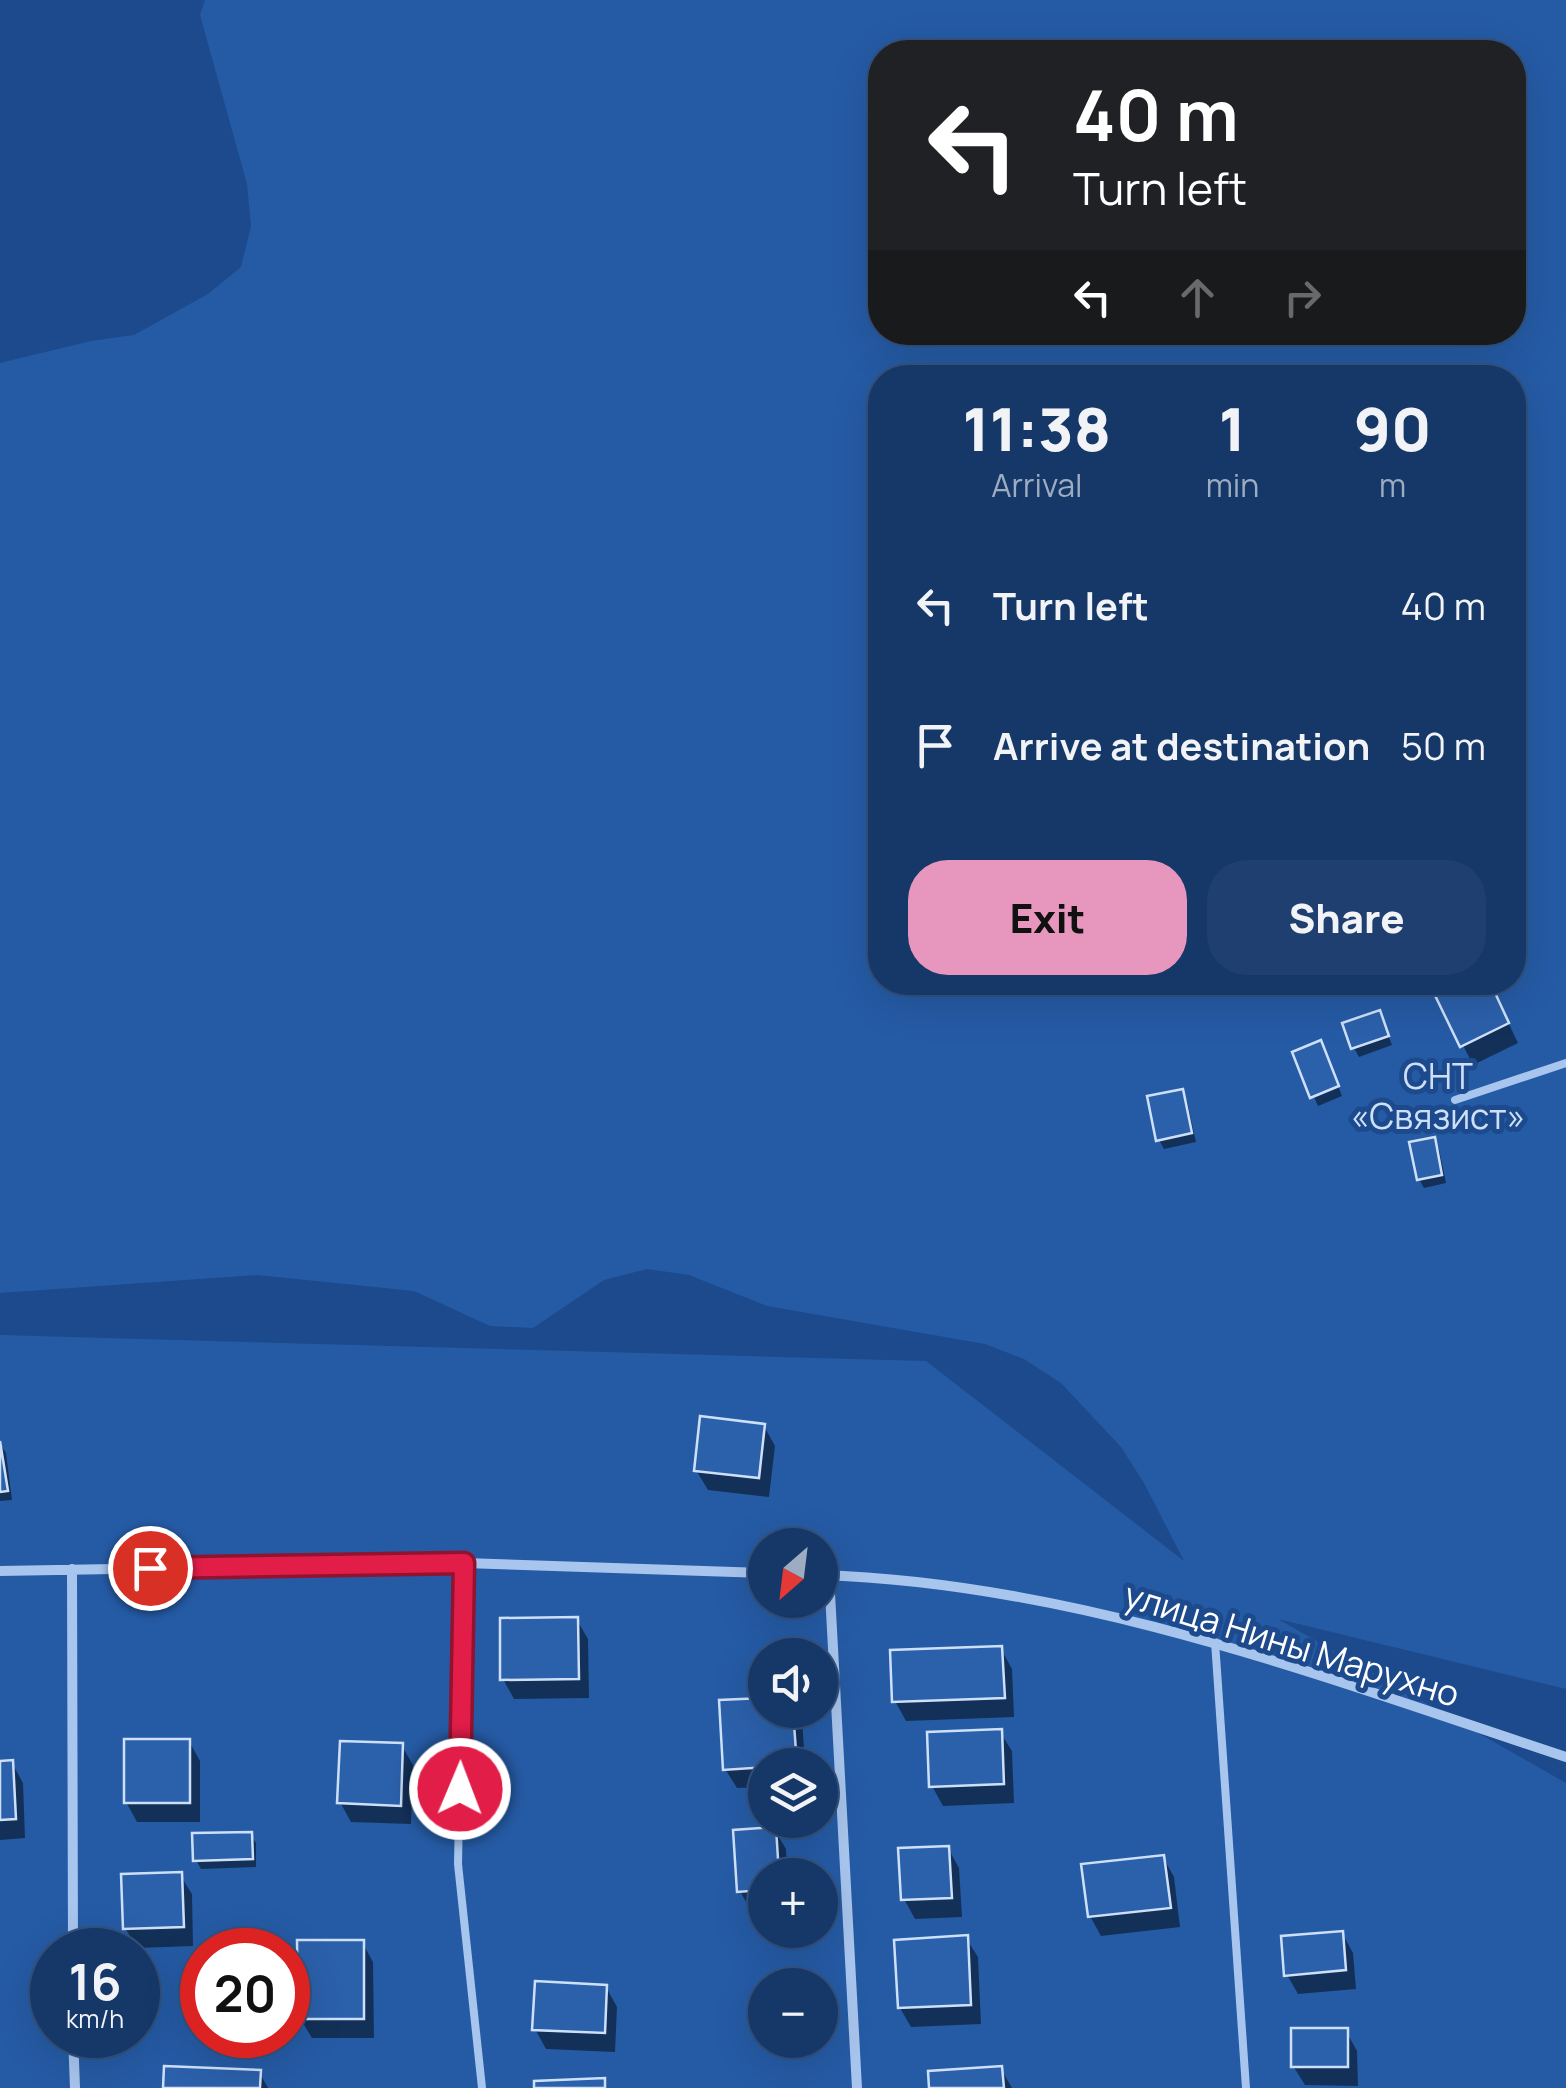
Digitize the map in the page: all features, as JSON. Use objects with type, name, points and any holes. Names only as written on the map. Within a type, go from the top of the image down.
[{"type":"street","points":[[0,1570],[464,1563],[748,1572]]},
{"type":"street","points":[[72,1569],[73,1928]]},
{"type":"street","name":"улица Нины Марухно","points":[[838,1576],[935,1585],[1046,1603],[1215,1642],[1566,1757]]},
{"type":"street","points":[[828,1618],[857,2088]]},
{"type":"street","points":[[73,2058],[74,2088]]},
{"type":"lane","points":[[1455,1100],[1566,1064]]},
{"type":"lane","points":[[464,1563],[458,1864],[482,2088]]},
{"type":"lane","points":[[1215,1642],[1246,2088]]},
{"type":"green space","name":"СНТ «Связист»","points":[[205,0],[1566,0],[1566,1689],[1278,1619],[1566,1783],[1566,2088],[0,2088],[0,1335],[926,1361],[1184,1561],[1121,1447],[1061,1383],[1024,1359],[985,1344],[767,1306],[689,1275],[647,1269],[604,1280],[533,1328],[490,1326],[414,1291],[257,1275],[0,1293],[0,363],[134,335],[208,294],[241,267],[251,226],[247,184],[200,15]]},
{"type":"building","points":[[1435,995],[1496,995],[1509,1023],[1460,1047]]},
{"type":"building","points":[[1380,1010],[1389,1036],[1351,1049],[1342,1023]]},
{"type":"building","points":[[1321,1040],[1339,1086],[1310,1098],[1292,1052]]},
{"type":"building","points":[[1183,1089],[1192,1133],[1156,1141],[1147,1096]]},
{"type":"building","points":[[1435,1137],[1442,1175],[1417,1180],[1409,1142]]},
{"type":"building","points":[[700,1416],[765,1424],[759,1478],[694,1471]]},
{"type":"building","points":[[0,1441],[8,1491],[0,1492]]},
{"type":"building","points":[[578,1617],[579,1679],[500,1680],[500,1618]]},
{"type":"building","points":[[1002,1646],[1005,1698],[892,1702],[890,1650]]},
{"type":"building","points":[[748,1699],[748,1728],[794,1728],[796,1748],[748,1748],[748,1768],[723,1770],[719,1700]]},
{"type":"building","points":[[1002,1729],[1004,1784],[929,1787],[927,1732]]},
{"type":"building","points":[[124,1739],[190,1739],[190,1803],[124,1803]]},
{"type":"building","points":[[340,1741],[403,1743],[401,1806],[337,1803]]},
{"type":"building","points":[[13,1760],[16,1819],[0,1820],[0,1761]]},
{"type":"building","points":[[748,1829],[748,1838],[777,1838],[778,1858],[748,1858],[748,1891],[737,1892],[733,1830]]},
{"type":"building","points":[[252,1832],[253,1859],[193,1861],[192,1833]]},
{"type":"building","points":[[949,1846],[952,1898],[901,1900],[898,1848]]},
{"type":"building","points":[[1164,1855],[1171,1908],[1088,1917],[1081,1864]]},
{"type":"building","points":[[182,1872],[184,1927],[123,1928],[121,1874]]},
{"type":"building","points":[[1343,1931],[1346,1970],[1284,1976],[1281,1936]]},
{"type":"building","points":[[968,1935],[971,2005],[898,2008],[894,1940]]},
{"type":"building","points":[[310,1940],[364,1940],[364,2019],[310,2019]]},
{"type":"building","points":[[535,1981],[607,1985],[605,2033],[532,2030]]},
{"type":"building","points":[[1291,2028],[1348,2028],[1348,2067],[1291,2067]]},
{"type":"building","points":[[164,2066],[261,2070],[260,2088],[163,2088]]},
{"type":"building","points":[[1002,2066],[1004,2088],[929,2088],[928,2071]]},
{"type":"building","points":[[605,2078],[605,2088],[534,2088],[534,2081]]},
{"type":"route","points":[[150,1568],[464,1563],[460,1789]]}]
